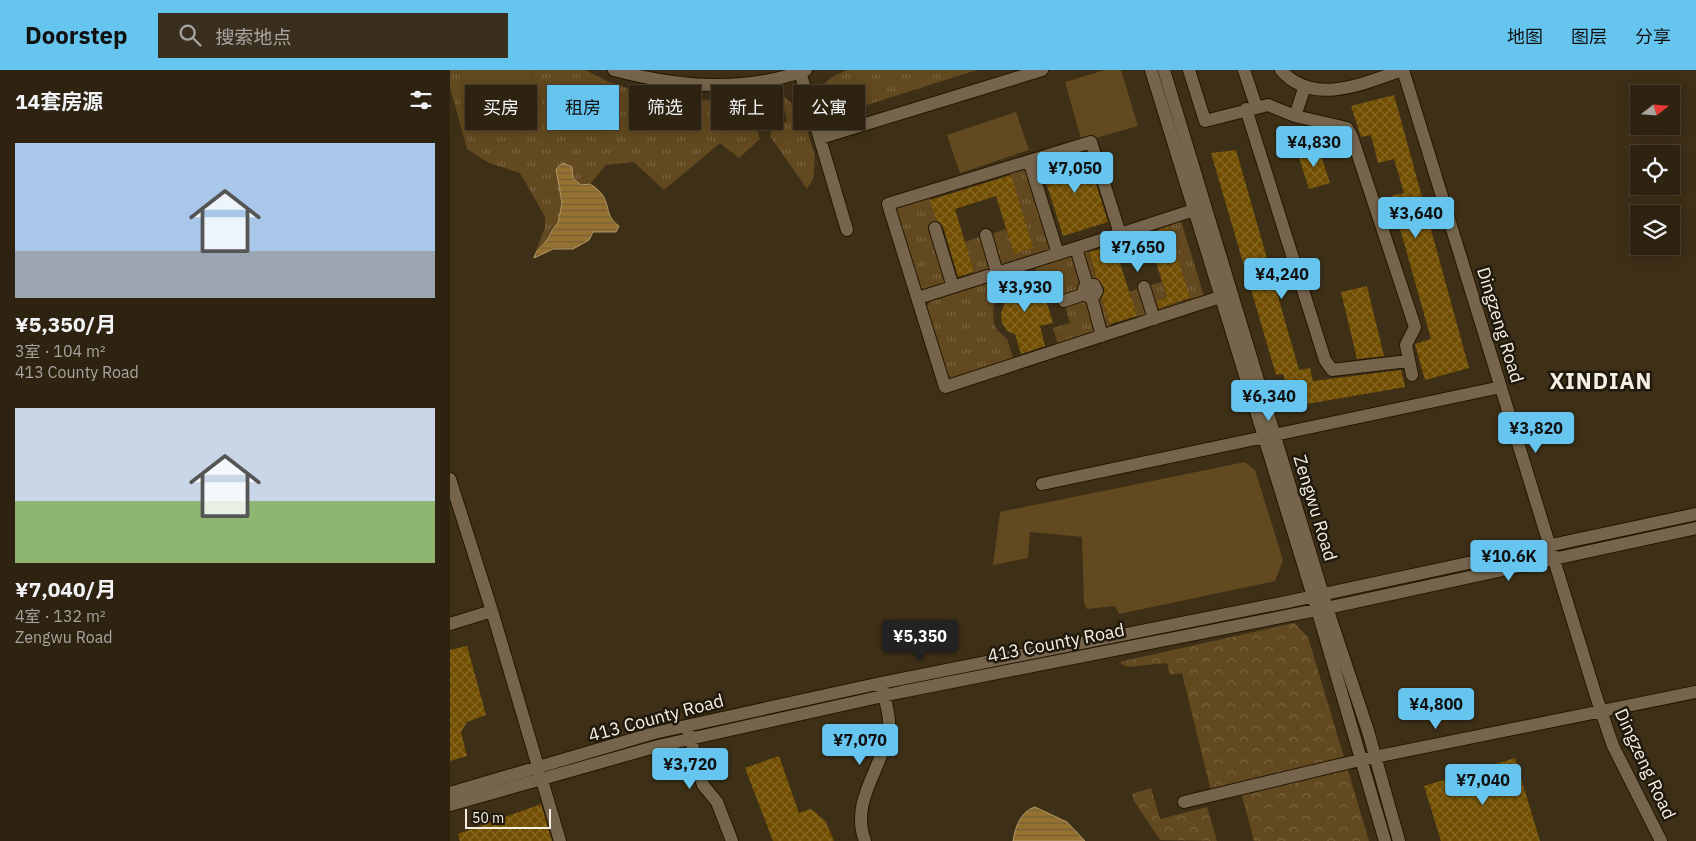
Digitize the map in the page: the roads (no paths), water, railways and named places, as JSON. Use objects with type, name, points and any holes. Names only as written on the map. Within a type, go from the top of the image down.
[{"type":"street","points":[[614,70],[655,81],[710,86],[743,84],[803,71],[846,230]]},
{"type":"street","points":[[820,138],[1042,70]]},
{"type":"street","name":"Zengwu Road","points":[[1151,70],[1220,297],[1269,436]]},
{"type":"street","name":"Zengwu Road","points":[[1164,70],[1269,436],[1318,594],[1360,760],[1385,841]]},
{"type":"street","points":[[1189,70],[1205,121],[1268,105],[1294,116],[1347,128],[1415,327],[1406,345],[1412,375]]},
{"type":"street","points":[[1244,70],[1251,108],[1325,360],[1332,370],[1408,362]]},
{"type":"street","points":[[1281,70],[1294,81],[1312,89],[1333,90],[1353,86],[1403,70]]},
{"type":"street","name":"Dingzeng Road","points":[[1403,70],[1600,709],[1613,746],[1661,841]]},
{"type":"street","points":[[1294,116],[1305,86]]},
{"type":"street","points":[[1120,234],[1092,142],[888,204],[945,387],[1220,297]]},
{"type":"street","points":[[1029,161],[1058,254]]},
{"type":"street","points":[[918,298],[1194,210]]},
{"type":"street","points":[[936,228],[953,286]]},
{"type":"street","points":[[986,235],[997,273]]},
{"type":"street","points":[[1076,248],[1102,336]]},
{"type":"street","points":[[1144,287],[1154,319]]},
{"type":"street","points":[[1064,301],[1088,293]]},
{"type":"street","points":[[1042,484],[1500,387]]},
{"type":"street","points":[[450,479],[492,611],[560,841]]},
{"type":"street","name":"413 County Road","points":[[539,774],[690,739],[882,689],[1549,544],[1696,514]]},
{"type":"street","name":"413 County Road","points":[[539,774],[654,732],[1322,608],[1696,528]]},
{"type":"street","name":"Zengwu Road","points":[[1322,608],[1375,757],[1399,841]]},
{"type":"street","points":[[450,624],[492,611]]},
{"type":"street","points":[[865,841],[861,830],[861,808],[889,726],[882,689]]},
{"type":"street","points":[[1184,802],[1360,760],[1600,709],[1696,692]]},
{"type":"street","points":[[688,725],[703,785],[717,802],[732,841]]},
{"type":"street","points":[[450,793],[539,774]]},
{"type":"street","points":[[450,806],[539,774]]},
{"type":"district","name":"XINDIAN","points":[[1601,381]]}]
